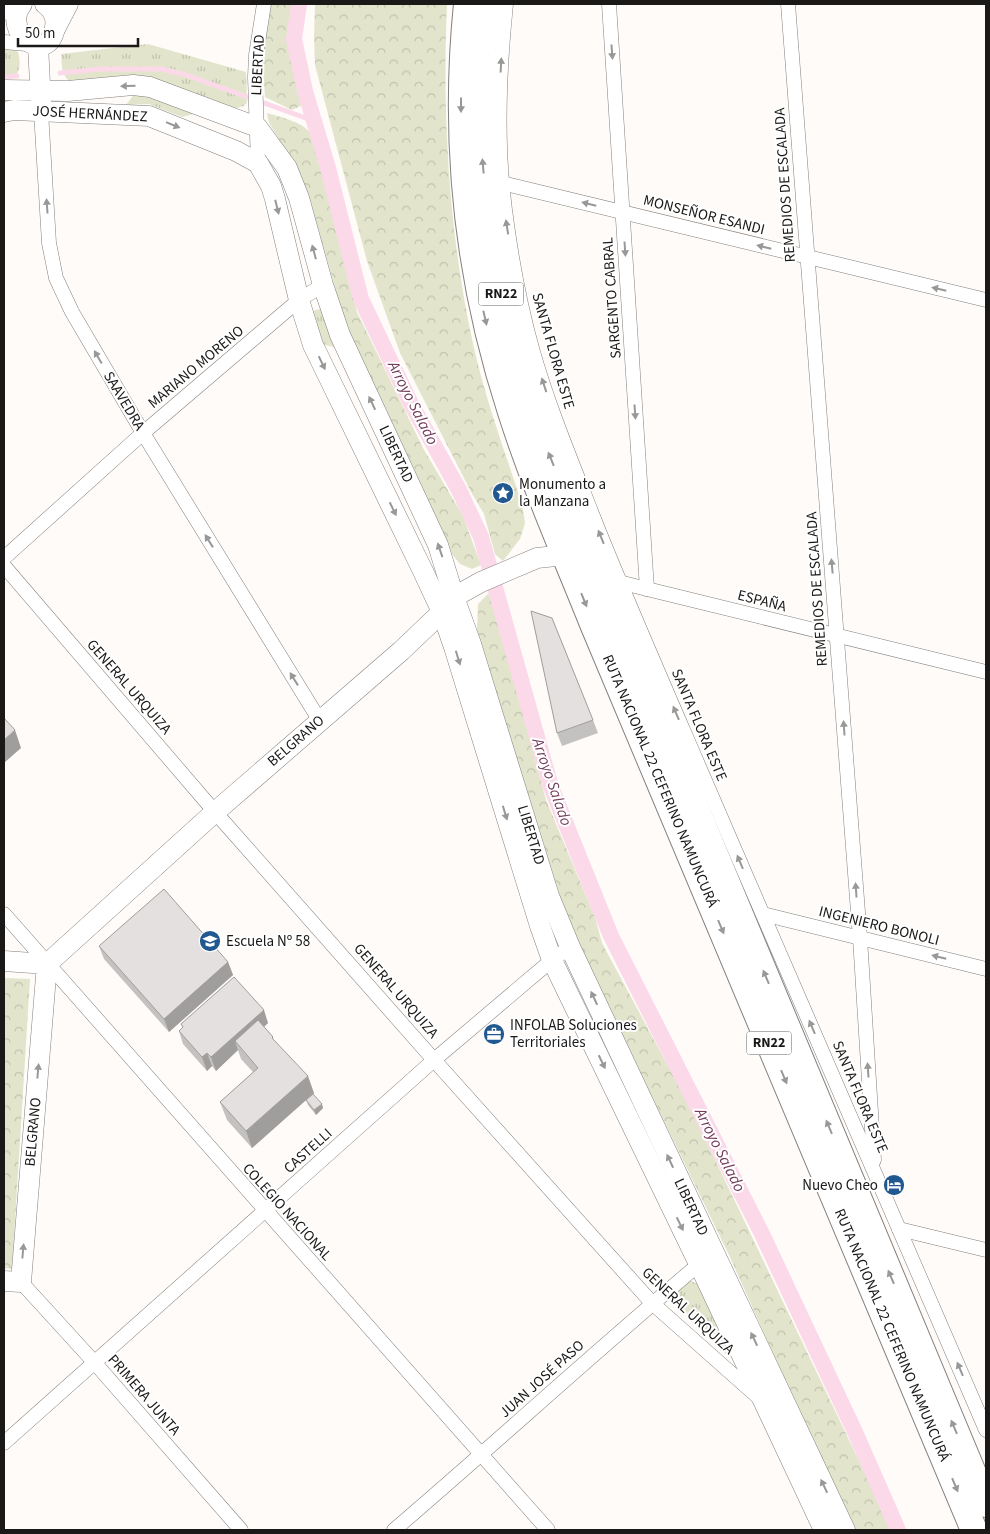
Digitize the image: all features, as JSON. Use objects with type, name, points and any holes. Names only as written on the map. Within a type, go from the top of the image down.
[{"type":"highway","name":"RUTA NACIONAL 22 CEFERINO NAMUNCURÁ","points":[[467,4],[461,108],[465,186],[474,261],[490,338],[511,411],[537,486],[565,555],[974,1530]]},
{"type":"highway","name":"RUTA NACIONAL 22 CEFERINO NAMUNCURÁ","points":[[486,4],[481,67],[481,139],[494,258],[502,303],[518,365],[540,431],[596,569],[986,1504]]},
{"type":"street","points":[[45,4],[54,13],[55,29]]},
{"type":"street","points":[[4,42],[32,45],[48,40],[68,4]]},
{"type":"street","name":"LIBERTAD","points":[[264,4],[256,55],[255,91],[258,163],[271,186],[275,199],[313,345],[448,604],[472,644],[549,896],[706,1258],[761,1400],[824,1530]]},
{"type":"street","name":"SANTA FLORA ESTE","points":[[506,4],[500,97],[502,183],[506,217],[519,293],[534,353],[562,439],[619,582],[986,1430]]},
{"type":"street","name":"SARGENTO CABRAL","points":[[609,4],[647,589]]},
{"type":"street","name":"REMEDIOS DE ESCALADA","points":[[788,4],[860,938],[874,1171]]},
{"type":"street","points":[[15,8],[12,16],[12,28],[17,38],[32,45]]},
{"type":"street","name":"SAAVEDRA","points":[[32,45],[41,90],[50,243],[56,278],[72,312],[143,433],[320,721]]},
{"type":"street","name":"JOSÉ HERNÁNDEZ","points":[[4,90],[68,91],[133,85],[150,87],[257,120]]},
{"type":"street","name":"JOSÉ HERNÁNDEZ","points":[[4,112],[14,110],[149,116],[236,151],[258,163]]},
{"type":"street","name":"LIBERTAD","points":[[257,120],[269,145],[279,156],[294,182],[323,284],[340,335],[438,545],[454,647],[552,960],[706,1258],[788,1411],[845,1530]]},
{"type":"street","name":"MONSEÑOR ESANDI","points":[[502,183],[986,300]]},
{"type":"street","name":"MARIANO MORENO","points":[[4,558],[143,433],[300,300],[323,284]]},
{"type":"street","name":"ESPAÑA","points":[[565,555],[579,558],[619,582],[986,672]]},
{"type":"street","name":"BELGRANO","points":[[12,1282],[47,964],[215,812],[401,651],[448,604],[481,582],[505,571],[537,558],[565,555]]},
{"type":"street","name":"GENERAL URQUIZA","points":[[4,566],[215,812],[652,1303],[761,1400],[788,1411]]},
{"type":"street","name":"COLEGIO NACIONAL","points":[[4,914],[548,1530]]},
{"type":"street","name":"INGENIERO BONOLI","points":[[763,914],[986,969]]},
{"type":"street","name":"CASTELLI","points":[[4,1443],[434,1060],[552,960],[570,947]]},
{"type":"street","points":[[4,962],[47,964]]},
{"type":"street","points":[[900,1229],[986,1250]]},
{"type":"street","name":"JUAN JOSÉ PASO","points":[[394,1530],[652,1303],[706,1258]]},
{"type":"street","name":"PRIMERA JUNTA","points":[[12,1282],[94,1362],[241,1530]]},
{"type":"green space","points":[[269,4],[294,4],[291,30],[293,68],[303,105],[292,110],[265,97],[262,56]]},
{"type":"green space","points":[[315,4],[447,4],[446,90],[449,177],[465,306],[484,387],[522,504],[525,523],[520,539],[503,561],[495,554],[484,514],[400,353],[367,261],[315,65]]},
{"type":"green space","points":[[148,44],[246,72],[247,102],[244,106],[237,108],[73,84],[66,78],[63,71],[61,54]]},
{"type":"green space","points":[[4,48],[10,48],[18,52],[20,64],[16,75],[4,79]]},
{"type":"green space","points":[[142,92],[197,113],[182,117],[149,104],[126,105],[135,93]]},
{"type":"green space","points":[[267,113],[300,125],[313,136],[320,155],[357,312],[423,448],[463,516],[481,565],[472,569],[460,564],[452,554],[348,332],[311,204],[296,167],[269,123]]},
{"type":"green space","points":[[324,308],[337,348],[322,344],[312,311]]},
{"type":"green space","points":[[496,590],[502,636],[546,800],[595,917],[602,943],[689,1105],[892,1530],[855,1530],[815,1447],[729,1255],[569,925],[477,633],[478,604],[487,595]]},
{"type":"green space","points":[[4,978],[30,979],[12,1269],[4,1268]]},
{"type":"green space","points":[[688,1280],[696,1283],[703,1289],[731,1355],[728,1356],[683,1310],[678,1290]]},
{"type":"building","points":[[531,611],[552,618],[593,720],[557,733]]},
{"type":"building","points":[[4,718],[15,730],[4,740]]},
{"type":"building","points":[[164,889],[228,962],[164,1019],[99,946]]},
{"type":"building","points":[[234,977],[264,1010],[211,1057],[207,1053],[202,1057],[179,1031],[183,1027],[181,1024]]},
{"type":"building","points":[[258,1020],[272,1038],[308,1076],[246,1131],[220,1102],[258,1068],[235,1041]]},
{"type":"building","points":[[313,1094],[322,1104],[314,1110],[306,1100]]},
{"type":"waterway","name":"Arroyo Salado","points":[[299,4],[294,39],[305,91],[328,168],[361,299],[411,404],[459,490],[481,537],[551,787],[611,936],[762,1234],[855,1432],[898,1530]]},
{"type":"waterway","points":[[60,73],[101,69],[162,69],[186,75],[314,121]]},
{"type":"waterway","points":[[4,77],[17,76]]},
{"type":"place","name":"Monumento a la Manzana","points":[[503,493]]},
{"type":"place","name":"Escuela Nº 58","points":[[210,941]]},
{"type":"place","name":"INFOLAB Soluciones Territoriales","points":[[494,1034]]},
{"type":"place","name":"Nuevo Cheo","points":[[894,1185]]}]
